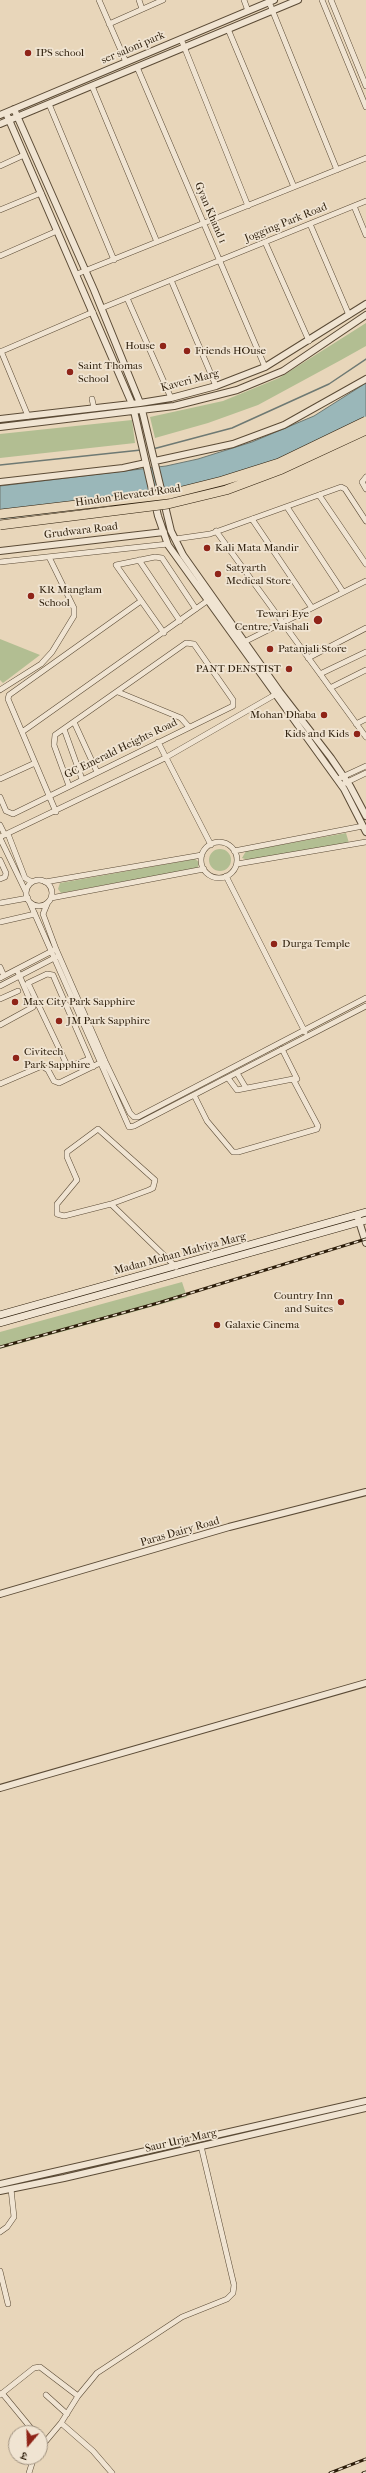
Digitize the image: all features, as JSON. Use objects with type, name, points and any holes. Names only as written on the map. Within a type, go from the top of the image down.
[{"type":"highway","name":"Hindon Elevated Road","points":[[0,514],[170,494],[222,481],[279,463],[366,420]]},
{"type":"highway","name":"Hindon Elevated Road","points":[[0,524],[168,504],[226,490],[282,469],[366,430]]},
{"type":"main road","name":"Madan Mohan Malviya Marg","points":[[0,1323],[361,1219],[366,1212]]},
{"type":"main road","name":"Madan Mohan Malviya Marg","points":[[0,1315],[361,1219]]},
{"type":"street","points":[[99,0],[126,62]]},
{"type":"street","points":[[138,0],[142,9]]},
{"type":"street","points":[[109,24],[163,0]]},
{"type":"street","points":[[244,0],[248,11]]},
{"type":"street","points":[[0,124],[298,0]]},
{"type":"street","points":[[322,0],[366,107]]},
{"type":"street","points":[[331,0],[366,86]]},
{"type":"street","points":[[271,1],[272,11],[337,170]]},
{"type":"street","name":"ser saloni park","points":[[3,114],[271,1]]},
{"type":"street","points":[[228,29],[294,187]]},
{"type":"street","points":[[181,39],[248,206]]},
{"type":"street","name":"Gyan Khand 1","points":[[137,67],[265,367]]},
{"type":"street","points":[[92,86],[157,242]]},
{"type":"street","points":[[49,104],[114,260]]},
{"type":"street","points":[[14,109],[102,308],[140,403]]},
{"type":"street","points":[[3,114],[9,120],[132,404]]},
{"type":"street","points":[[0,166],[24,155]]},
{"type":"street","points":[[77,274],[366,158]]},
{"type":"street","points":[[0,210],[41,193]]},
{"type":"street","name":"Jogging Park Road","points":[[102,308],[366,201]]},
{"type":"street","points":[[354,206],[366,235]]},
{"type":"street","points":[[310,224],[349,315]]},
{"type":"street","points":[[0,256],[58,231]]},
{"type":"street","points":[[265,242],[309,341]]},
{"type":"street","points":[[171,280],[216,386]]},
{"type":"street","points":[[126,298],[171,398]]},
{"type":"street","name":"Kaveri Marg","points":[[0,419],[140,403],[171,398],[216,386],[265,367],[309,341],[366,304]]},
{"type":"street","points":[[28,416],[0,351],[93,312]]},
{"type":"street","name":"Kaveri Marg","points":[[0,427],[142,410],[218,395],[270,378],[366,315]]},
{"type":"street","points":[[154,460],[233,444],[284,425],[366,379]]},
{"type":"street","points":[[92,400],[94,408]]},
{"type":"street","points":[[142,410],[166,514],[175,539],[277,693]]},
{"type":"street","points":[[134,411],[158,516],[168,544],[207,601],[343,781],[366,816]]},
{"type":"street","points":[[0,482],[123,468],[146,462]]},
{"type":"street","points":[[366,477],[362,482],[366,489]]},
{"type":"street","points":[[175,539],[216,532],[319,495],[343,488],[366,521]]},
{"type":"street","points":[[319,495],[366,564]]},
{"type":"street","points":[[287,507],[343,592]]},
{"type":"street","points":[[252,519],[312,608]]},
{"type":"street","name":"Grudwara Road","points":[[0,551],[164,532]]},
{"type":"street","points":[[216,532],[366,737]]},
{"type":"street","points":[[0,562],[168,544]]},
{"type":"street","points":[[0,690],[41,664],[52,652],[74,616],[74,608],[49,557]]},
{"type":"street","points":[[164,632],[116,567],[118,564],[155,557],[162,558],[196,609]]},
{"type":"street","points":[[139,560],[180,621]]},
{"type":"street","points":[[244,642],[366,581]]},
{"type":"street","points":[[56,812],[8,699],[10,693],[141,601]]},
{"type":"street","points":[[22,732],[207,601]]},
{"type":"street","points":[[308,658],[366,628]]},
{"type":"street","points":[[69,786],[53,742],[55,735],[186,643],[192,642],[234,703],[230,708],[189,727]]},
{"type":"street","points":[[320,674],[366,652]]},
{"type":"street","points":[[330,688],[366,670]]},
{"type":"street","name":"GC Emerald Heights Road","points":[[0,797],[6,811],[10,814],[189,727],[181,718],[118,692]]},
{"type":"street","points":[[3,836],[56,812],[165,758],[277,693]]},
{"type":"street","points":[[356,724],[366,719]]},
{"type":"street","points":[[74,722],[97,772]]},
{"type":"street","points":[[64,729],[82,779]]},
{"type":"street","points":[[158,742],[211,844]]},
{"type":"street","points":[[0,779],[35,763]]},
{"type":"street","points":[[343,781],[366,766]]},
{"type":"street","points":[[343,781],[366,773]]},
{"type":"street","points":[[343,781],[366,832]]},
{"type":"street","points":[[0,825],[3,836],[35,914],[54,950]]},
{"type":"street","points":[[234,851],[364,826]]},
{"type":"street","points":[[3,836],[25,878],[32,882],[45,882],[202,855],[211,844],[223,843],[234,851],[237,864],[234,870],[226,876],[214,877],[204,869],[202,855]]},
{"type":"street","points":[[237,864],[366,842]]},
{"type":"street","points":[[0,860],[6,873],[5,877],[0,879]]},
{"type":"street","points":[[28,897],[39,906],[50,900],[204,869]]},
{"type":"street","points":[[226,876],[307,1036]]},
{"type":"street","points":[[28,897],[32,882]]},
{"type":"street","points":[[45,882],[52,890],[50,900],[43,914],[56,957],[130,1127],[366,1006]]},
{"type":"street","points":[[0,903],[28,897]]},
{"type":"street","points":[[0,922],[35,914]]},
{"type":"street","points":[[0,968],[2,977],[54,950]]},
{"type":"street","points":[[0,986],[56,957]]},
{"type":"street","points":[[0,1025],[33,1007],[17,970]]},
{"type":"street","points":[[89,1059],[70,1066],[66,1063],[28,982],[47,974],[53,975],[93,1067]]},
{"type":"street","points":[[0,999],[18,991]]},
{"type":"street","points":[[103,1062],[132,1116],[138,1117],[366,998]]},
{"type":"street","points":[[282,1049],[297,1079]]},
{"type":"street","points":[[0,1084],[38,1067],[48,1070],[57,1083],[103,1062]]},
{"type":"street","points":[[237,1073],[246,1088]]},
{"type":"street","points":[[194,1095],[207,1120],[233,1152],[238,1152],[317,1129],[318,1126],[293,1079],[235,1090],[228,1078]]},
{"type":"street","points":[[184,1093],[187,1099]]},
{"type":"street","points":[[98,1129],[155,1180],[153,1188],[111,1204],[64,1216],[60,1216],[56,1210],[57,1204],[77,1180],[67,1157],[68,1152],[98,1129]]},
{"type":"street","points":[[111,1204],[176,1267]]},
{"type":"street","points":[[361,1219],[366,1243]]},
{"type":"street","name":"Paras Dairy Road","points":[[0,1594],[229,1527],[366,1492]]},
{"type":"street","points":[[0,1788],[366,1683]]},
{"type":"street","name":"Saur Urja Marg","points":[[0,2184],[366,2102]]},
{"type":"street","name":"Saur Urja Marg","points":[[0,2191],[366,2108]]},
{"type":"street","points":[[48,2438],[61,2423],[78,2396],[97,2373],[115,2359],[182,2317],[227,2299],[233,2293],[234,2285],[201,2146]]},
{"type":"street","points":[[0,2232],[7,2227],[14,2217],[11,2189]]},
{"type":"street","points":[[0,2271],[8,2304]]},
{"type":"street","points":[[28,2425],[1,2394],[34,2368],[40,2367],[78,2396]]},
{"type":"street","points":[[46,2395],[67,2414]]},
{"type":"street","points":[[61,2423],[86,2444],[112,2473]]},
{"type":"green space","points":[[366,323],[366,346],[341,360],[258,405],[208,423],[155,438],[150,417],[223,401],[279,378]]},
{"type":"green space","points":[[132,420],[135,443],[0,458],[0,434]]},
{"type":"green space","points":[[0,639],[40,655],[3,683],[0,680]]},
{"type":"green space","points":[[346,833],[349,843],[248,860],[242,858],[246,851]]},
{"type":"green space","points":[[220,849],[228,852],[231,860],[228,868],[220,871],[212,868],[209,860],[212,852]]},
{"type":"green space","points":[[195,859],[199,862],[198,868],[61,893],[58,889],[60,883]]},
{"type":"green space","points":[[182,1282],[187,1297],[0,1349],[0,1332]]},
{"type":"water","points":[[366,383],[366,422],[285,462],[184,496],[0,519],[0,486],[166,466],[198,459],[252,442],[314,416]]},
{"type":"waterway","points":[[153,449],[232,428],[329,384],[366,359]]},
{"type":"waterway","points":[[0,465],[141,450]]},
{"type":"railway","points":[[0,1347],[158,1303],[366,1239]]},
{"type":"railway","points":[[330,2473],[366,2459]]},
{"type":"place","name":"IPS school","points":[[28,53]]},
{"type":"place","name":"House","points":[[163,346]]},
{"type":"place","name":"Friends HOuse","points":[[187,351]]},
{"type":"place","name":"Saint Thomas School","points":[[70,372]]},
{"type":"place","name":"Kali Mata Mandir","points":[[207,548]]},
{"type":"place","name":"Satyarth Medical Store","points":[[218,574]]},
{"type":"place","name":"KR Manglam School","points":[[31,596]]},
{"type":"place","name":"Tewari Eye Centre, Vaishali","points":[[318,620]]},
{"type":"place","name":"Patanjali Store","points":[[270,649]]},
{"type":"place","name":"PANT DENSTIST","points":[[289,669]]},
{"type":"place","name":"Mohan Dhaba","points":[[324,715]]},
{"type":"place","name":"Kids and Kids","points":[[357,734]]},
{"type":"place","name":"Durga Temple","points":[[274,944]]},
{"type":"place","name":"Max City Park Sapphire","points":[[15,1002]]},
{"type":"place","name":"JM Park Sapphire","points":[[59,1021]]},
{"type":"place","name":"Civitech Park Sapphire","points":[[16,1058]]},
{"type":"place","name":"Country Inn and Suites","points":[[341,1302]]},
{"type":"place","name":"Galaxie Cinema","points":[[217,1325]]}]
